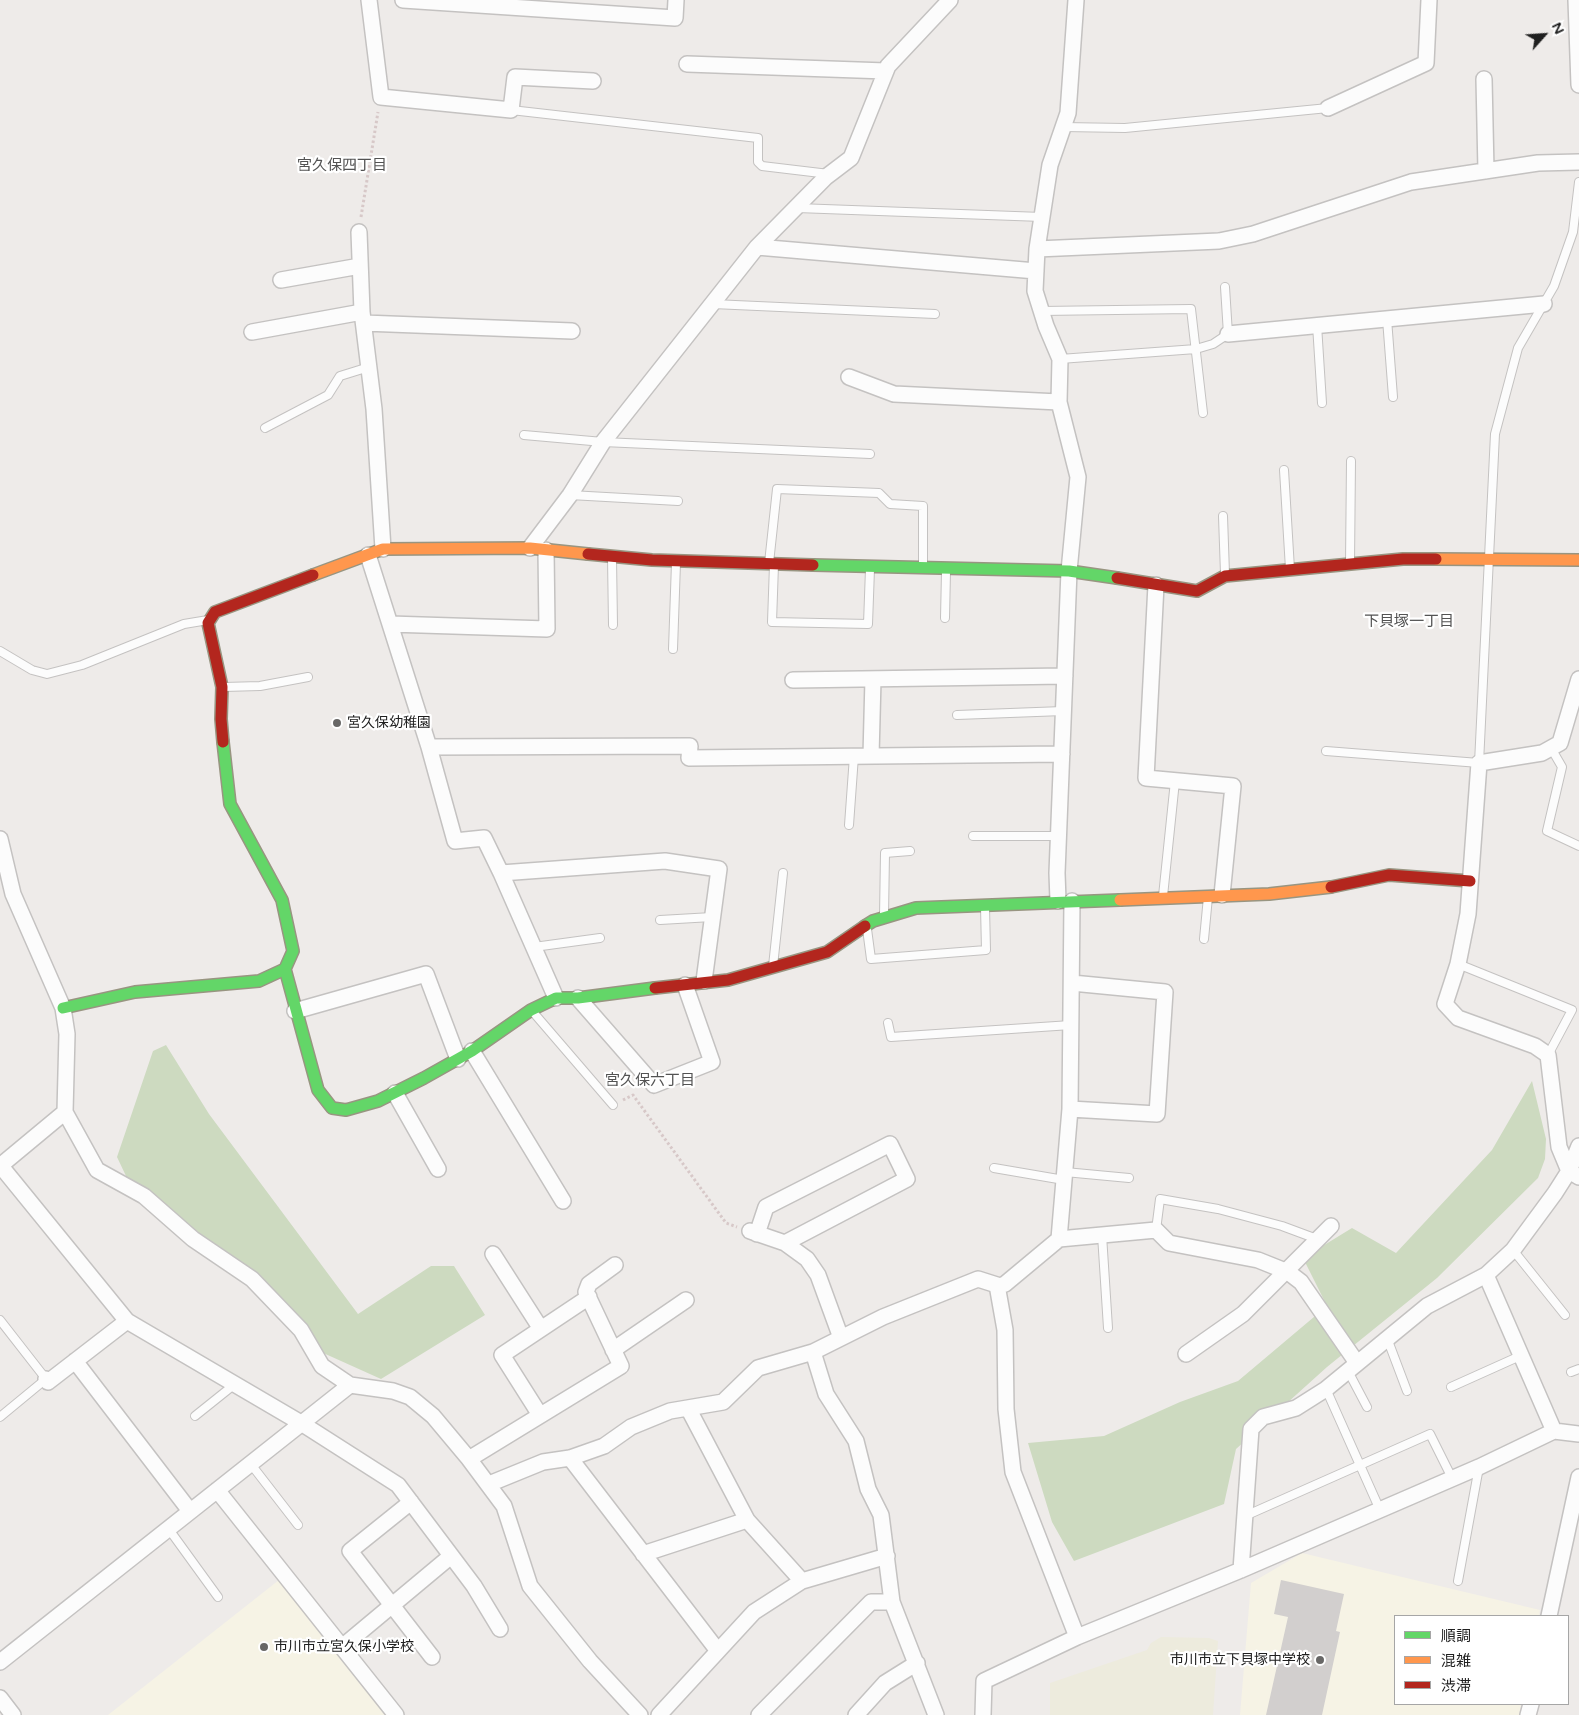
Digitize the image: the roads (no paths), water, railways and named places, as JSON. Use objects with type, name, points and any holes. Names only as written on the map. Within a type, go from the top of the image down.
[{"type":"street","points":[[369,0],[381,97],[511,110],[515,77],[593,81]]},
{"type":"street","points":[[403,0],[674,18],[676,0]]},
{"type":"street","points":[[530,548],[570,495],[603,442],[758,247],[830,174],[851,158],[886,71],[950,0]]},
{"type":"street","points":[[1059,1239],[1070,1109],[1072,983],[1058,836],[1069,571],[1078,477],[1059,402],[1060,358],[1035,291],[1037,250],[1050,165],[1068,113],[1076,0]]},
{"type":"street","points":[[1328,108],[1426,63],[1429,0]]},
{"type":"street","points":[[1576,0],[1579,85]]},
{"type":"street","points":[[687,64],[886,71]]},
{"type":"street","points":[[1484,79],[1486,171]]},
{"type":"street","points":[[1037,250],[1219,241],[1252,234],[1411,182],[1538,163],[1579,162]]},
{"type":"street","points":[[359,232],[363,317],[369,367],[383,549]]},
{"type":"street","points":[[758,247],[1036,272]]},
{"type":"street","points":[[281,280],[360,266]]},
{"type":"street","points":[[1228,334],[1544,304]]},
{"type":"street","points":[[252,332],[363,317],[572,331]]},
{"type":"street","points":[[850,377],[894,394],[1059,402]]},
{"type":"street","points":[[1470,881],[1389,875],[1320,889],[1269,894],[916,908],[867,925],[827,952],[728,980],[704,981],[578,998],[556,998],[531,1010],[472,1051],[378,1101],[346,1110],[332,1108],[318,1090],[295,1011],[285,969],[293,951],[282,900],[230,804],[221,719],[222,687],[208,623],[215,612],[383,549],[530,548],[676,561],[946,570],[1069,571],[1197,591],[1225,576],[1403,559],[1579,560]]},
{"type":"street","points":[[390,624],[547,628],[546,550]]},
{"type":"street","points":[[368,555],[429,747],[455,842],[484,838],[556,998]]},
{"type":"street","points":[[1156,585],[1146,778],[1233,786],[1215,895]]},
{"type":"street","points":[[793,680],[1065,676]]},
{"type":"street","points":[[871,756],[873,679]]},
{"type":"street","points":[[1574,1174],[1559,1147],[1548,1055],[1535,1046],[1458,1018],[1445,1004],[1458,964],[1468,914],[1479,763],[1542,753],[1560,743],[1579,679]]},
{"type":"street","points":[[429,747],[690,746],[689,758],[1062,754]]},
{"type":"street","points":[[0,840],[13,894],[63,1008],[67,1034],[65,1112],[97,1170],[144,1196],[193,1240],[252,1279],[301,1330],[322,1366],[350,1386],[393,1391],[410,1397],[433,1416],[489,1484],[504,1506],[530,1586],[590,1661],[640,1715]]},
{"type":"street","points":[[501,874],[665,861],[719,870],[704,981]]},
{"type":"street","points":[[63,1008],[135,992],[259,981],[285,969]]},
{"type":"street","points":[[295,1011],[426,974],[458,1059]]},
{"type":"street","points":[[1070,1109],[1157,1114],[1165,992],[1072,983]]},
{"type":"street","points":[[578,998],[654,1085],[712,1062],[684,985]]},
{"type":"street","points":[[472,1051],[563,1201]]},
{"type":"street","points":[[395,1092],[438,1169]]},
{"type":"street","points":[[65,1112],[0,1165],[128,1321],[301,1423],[398,1485],[474,1586],[500,1629]]},
{"type":"street","points":[[786,1243],[907,1179],[890,1144],[766,1207],[754,1232],[786,1243],[807,1259],[818,1275],[841,1338]]},
{"type":"street","points":[[1241,1570],[1251,1429],[1263,1417],[1296,1408],[1326,1389],[1427,1306],[1486,1275],[1513,1250],[1574,1174],[1579,1146]]},
{"type":"street","points":[[1186,1354],[1243,1314],[1331,1226]]},
{"type":"street","points":[[489,1484],[543,1462],[570,1458],[604,1446],[631,1427],[670,1411],[723,1402],[758,1368],[813,1352],[883,1317],[978,1279],[997,1285],[1005,1284],[1059,1239],[1156,1230],[1169,1243],[1258,1260],[1285,1271],[1301,1282],[1353,1367]]},
{"type":"street","points":[[493,1254],[541,1328]]},
{"type":"street","points":[[469,1459],[621,1366],[586,1292],[589,1284],[615,1265]]},
{"type":"street","points":[[1486,1275],[1554,1431]]},
{"type":"street","points":[[997,1285],[1005,1330],[1006,1409],[1013,1472],[1077,1637]]},
{"type":"street","points":[[540,1415],[502,1355],[588,1297]]},
{"type":"street","points":[[613,1350],[686,1300]]},
{"type":"street","points":[[46,1379],[48,1382],[128,1321]]},
{"type":"street","points":[[813,1352],[826,1394],[856,1441],[868,1489],[881,1515],[892,1602],[936,1715]]},
{"type":"street","points":[[75,1361],[190,1511]]},
{"type":"street","points":[[0,1662],[350,1386]]},
{"type":"street","points":[[688,1408],[747,1520],[802,1581]]},
{"type":"street","points":[[983,1715],[984,1681],[1077,1637],[1241,1570],[1380,1510],[1479,1467],[1554,1431],[1579,1434]]},
{"type":"street","points":[[570,1458],[718,1651]]},
{"type":"street","points":[[1549,1615],[1579,1477]]},
{"type":"street","points":[[217,1490],[396,1715]]},
{"type":"street","points":[[411,1502],[350,1551],[432,1657]]},
{"type":"street","points":[[643,1554],[747,1520]]},
{"type":"street","points":[[342,1647],[451,1556]]},
{"type":"street","points":[[659,1715],[754,1612],[802,1581],[887,1556]]},
{"type":"street","points":[[759,1715],[871,1602],[892,1602]]},
{"type":"street","points":[[856,1715],[885,1683],[917,1663]]},
{"type":"street","points":[[0,1698],[13,1715]]},
{"type":"lane","points":[[1063,127],[1125,128],[1328,108]]},
{"type":"lane","points":[[511,110],[758,138],[758,162],[762,166],[830,174]]},
{"type":"lane","points":[[1326,751],[1479,763],[1495,434],[1518,348],[1554,286],[1573,232],[1579,182]]},
{"type":"lane","points":[[795,208],[1042,218]]},
{"type":"lane","points":[[1060,358],[1196,349],[1213,344],[1228,334],[1225,287]]},
{"type":"lane","points":[[713,304],[935,314]]},
{"type":"lane","points":[[1041,311],[1191,309],[1203,413]]},
{"type":"lane","points":[[1388,319],[1393,397]]},
{"type":"lane","points":[[1317,325],[1322,403]]},
{"type":"lane","points":[[265,428],[328,395],[340,376],[369,367]]},
{"type":"lane","points":[[524,435],[603,442],[870,454]]},
{"type":"lane","points":[[1350,565],[1351,461]]},
{"type":"lane","points":[[1284,470],[1290,571]]},
{"type":"lane","points":[[870,567],[868,624],[772,622],[771,564],[777,489],[879,493],[890,504],[923,506],[923,569]]},
{"type":"lane","points":[[570,495],[678,501]]},
{"type":"lane","points":[[1223,516],[1225,576]]},
{"type":"lane","points":[[612,556],[612,625]]},
{"type":"lane","points":[[672,650],[676,561]]},
{"type":"lane","points":[[945,618],[946,570]]},
{"type":"lane","points":[[0,651],[32,670],[47,674],[82,665],[184,624],[210,620]]},
{"type":"lane","points":[[222,687],[260,686],[308,677]]},
{"type":"lane","points":[[958,715],[1063,711]]},
{"type":"lane","points":[[1551,748],[1562,767],[1547,831],[1579,846]]},
{"type":"lane","points":[[849,825],[854,756]]},
{"type":"lane","points":[[1163,897],[1175,781]]},
{"type":"lane","points":[[973,836],[1058,836]]},
{"type":"lane","points":[[884,918],[885,853],[910,851]]},
{"type":"lane","points":[[772,968],[783,874]]},
{"type":"lane","points":[[1204,939],[1215,895]]},
{"type":"lane","points":[[867,925],[871,959],[986,950],[985,904]]},
{"type":"lane","points":[[660,920],[712,917]]},
{"type":"lane","points":[[534,947],[600,938]]},
{"type":"lane","points":[[1458,964],[1572,1010],[1548,1055]]},
{"type":"lane","points":[[531,1010],[613,1105]]},
{"type":"lane","points":[[888,1022],[891,1037],[1071,1025]]},
{"type":"lane","points":[[994,1168],[1065,1176],[1129,1178]]},
{"type":"lane","points":[[1156,1230],[1160,1199],[1218,1209],[1282,1226],[1317,1239]]},
{"type":"lane","points":[[1102,1235],[1108,1328]]},
{"type":"lane","points":[[1513,1250],[1565,1315]]},
{"type":"lane","points":[[0,1320],[46,1379],[0,1417]]},
{"type":"lane","points":[[1387,1338],[1407,1390]]},
{"type":"lane","points":[[1451,1386],[1520,1356]]},
{"type":"lane","points":[[1353,1367],[1367,1407]]},
{"type":"lane","points":[[195,1416],[235,1384]]},
{"type":"lane","points":[[1326,1389],[1380,1510]]},
{"type":"lane","points":[[1245,1516],[1362,1466],[1430,1434],[1452,1478]]},
{"type":"lane","points":[[250,1463],[298,1526]]},
{"type":"lane","points":[[1458,1581],[1479,1467]]},
{"type":"lane","points":[[168,1528],[218,1597]]},
{"type":"place","name":"宮久保幼稚園","points":[[337,723]]},
{"type":"place","name":"市川市立宮久保小学校","points":[[264,1647]]},
{"type":"place","name":"市川市立下貝塚中学校","points":[[1320,1660]]},
{"type":"district","name":"宮久保四丁目","points":[[342,166]]},
{"type":"district","name":"下貝塚一丁目","points":[[1409,622]]},
{"type":"district","name":"宮久保六丁目","points":[[650,1081]]}]
